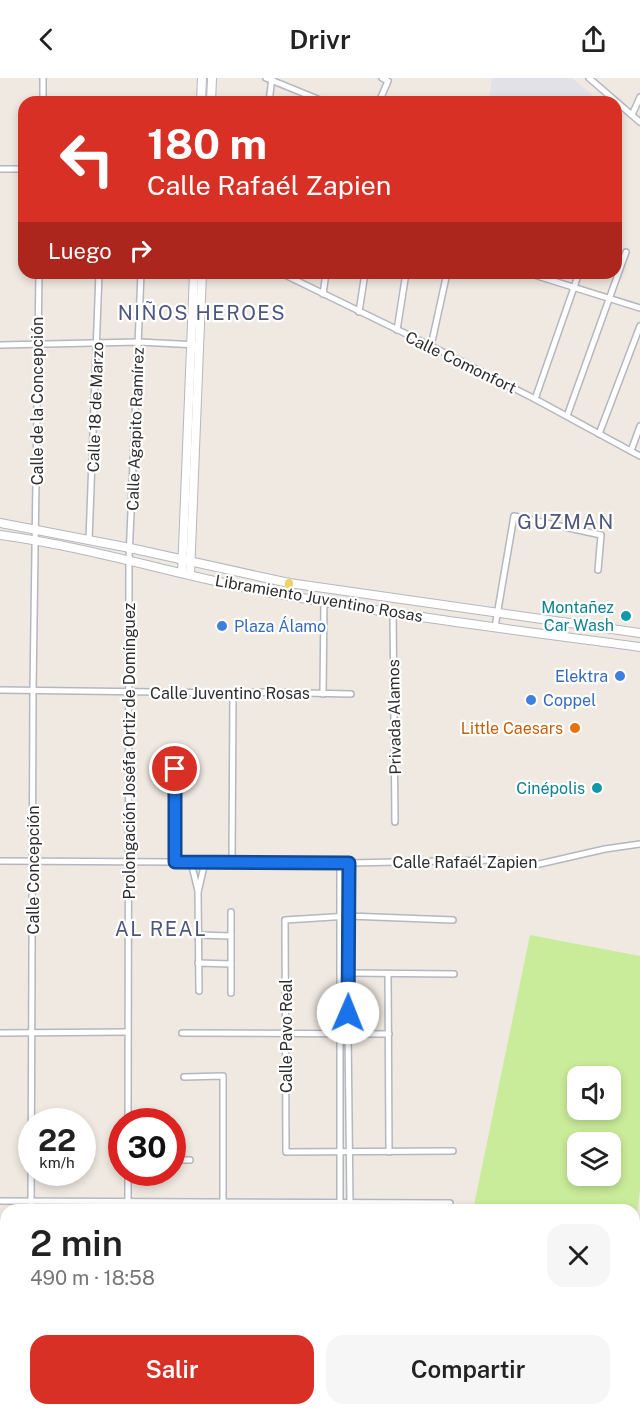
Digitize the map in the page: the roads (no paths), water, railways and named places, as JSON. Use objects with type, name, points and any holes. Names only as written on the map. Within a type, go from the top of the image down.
[{"type":"main road","points":[[201,96],[202,78]]},
{"type":"main road","points":[[211,96],[212,78]]},
{"type":"main road","points":[[186,574],[194,279]]},
{"type":"main road","points":[[194,345],[201,279]]},
{"type":"main road","name":"Libramiento Juventino Rosas","points":[[0,523],[130,548],[289,583],[640,633]]},
{"type":"main road","name":"Libramiento Juventino Rosas","points":[[0,535],[36,540],[288,595],[640,647]]},
{"type":"main road","points":[[288,595],[289,583]]},
{"type":"street","points":[[43,78],[43,96]]},
{"type":"street","points":[[382,78],[388,81],[382,96]]},
{"type":"street","points":[[588,78],[609,96]]},
{"type":"street","points":[[269,96],[270,79],[311,96]]},
{"type":"street","points":[[632,115],[640,97]]},
{"type":"street","points":[[622,107],[640,122]]},
{"type":"street","points":[[0,169],[18,169]]},
{"type":"street","points":[[622,265],[626,252]]},
{"type":"street","name":"Calle de la Concepción","points":[[36,529],[39,279]]},
{"type":"street","name":"Calle 18 de Marzo","points":[[89,540],[99,279]]},
{"type":"street","name":"Calle Agapito Ramírez","points":[[129,560],[141,279]]},
{"type":"street","name":"Calle Comonfort","points":[[294,279],[535,399],[640,456]]},
{"type":"street","points":[[323,294],[325,279]]},
{"type":"street","points":[[359,312],[364,279]]},
{"type":"street","points":[[397,330],[405,279]]},
{"type":"street","points":[[431,346],[446,279]]},
{"type":"street","points":[[552,279],[640,308]]},
{"type":"street","points":[[535,399],[577,279]]},
{"type":"street","points":[[567,416],[617,279]]},
{"type":"street","points":[[599,434],[637,346],[640,326]]},
{"type":"street","points":[[0,345],[139,342],[194,345]]},
{"type":"street","points":[[631,451],[640,426]]},
{"type":"street","points":[[495,627],[514,516],[601,535],[598,570]]},
{"type":"street","name":"Calle Concepción","points":[[31,1202],[33,690],[36,529]]},
{"type":"street","name":"Prolongación Joséfa Ortiz de Domínguez","points":[[128,1108],[129,560]]},
{"type":"street","points":[[323,694],[324,601]]},
{"type":"street","name":"Privada Alamos","points":[[393,612],[395,822]]},
{"type":"street","name":"Calle Juventino Rosas","points":[[0,690],[351,694]]},
{"type":"street","points":[[232,862],[233,693]]},
{"type":"street","points":[[175,769],[175,862]]},
{"type":"street","name":"Calle Rafaél Zapien","points":[[0,861],[349,863],[495,860],[535,865],[605,849],[640,844]]},
{"type":"street","points":[[190,862],[198,892]]},
{"type":"street","points":[[199,991],[198,892],[205,862]]},
{"type":"street","points":[[340,863],[340,1203]]},
{"type":"street","points":[[349,863],[350,1203]]},
{"type":"street","points":[[231,912],[231,993]]},
{"type":"street","points":[[340,916],[453,920]]},
{"type":"street","name":"Calle Pavo Real","points":[[340,916],[285,920],[287,1033],[285,1152],[340,1152]]},
{"type":"street","points":[[198,935],[231,936]]},
{"type":"street","points":[[198,963],[231,964]]},
{"type":"street","points":[[349,973],[454,974]]},
{"type":"street","points":[[388,974],[389,1152]]},
{"type":"street","points":[[0,1032],[128,1032]]},
{"type":"street","points":[[182,1033],[389,1034]]},
{"type":"street","points":[[184,1077],[223,1076],[223,1203]]},
{"type":"street","points":[[340,1152],[453,1151]]},
{"type":"street","points":[[128,1186],[128,1202]]},
{"type":"street","points":[[0,1201],[450,1203]]},
{"type":"place","name":"Montañez Car Wash","points":[[626,616]]},
{"type":"place","name":"Plaza Álamo","points":[[222,626]]},
{"type":"place","name":"Elektra","points":[[620,676]]},
{"type":"place","name":"Coppel","points":[[531,700]]},
{"type":"place","name":"Little Caesars","points":[[575,728]]},
{"type":"place","name":"Cinépolis","points":[[597,788]]},
{"type":"district","name":"NIÑOS HEROES","points":[[202,313]]},
{"type":"district","name":"GUZMAN","points":[[566,522]]},
{"type":"district","name":"AL REAL","points":[[161,929]]}]
